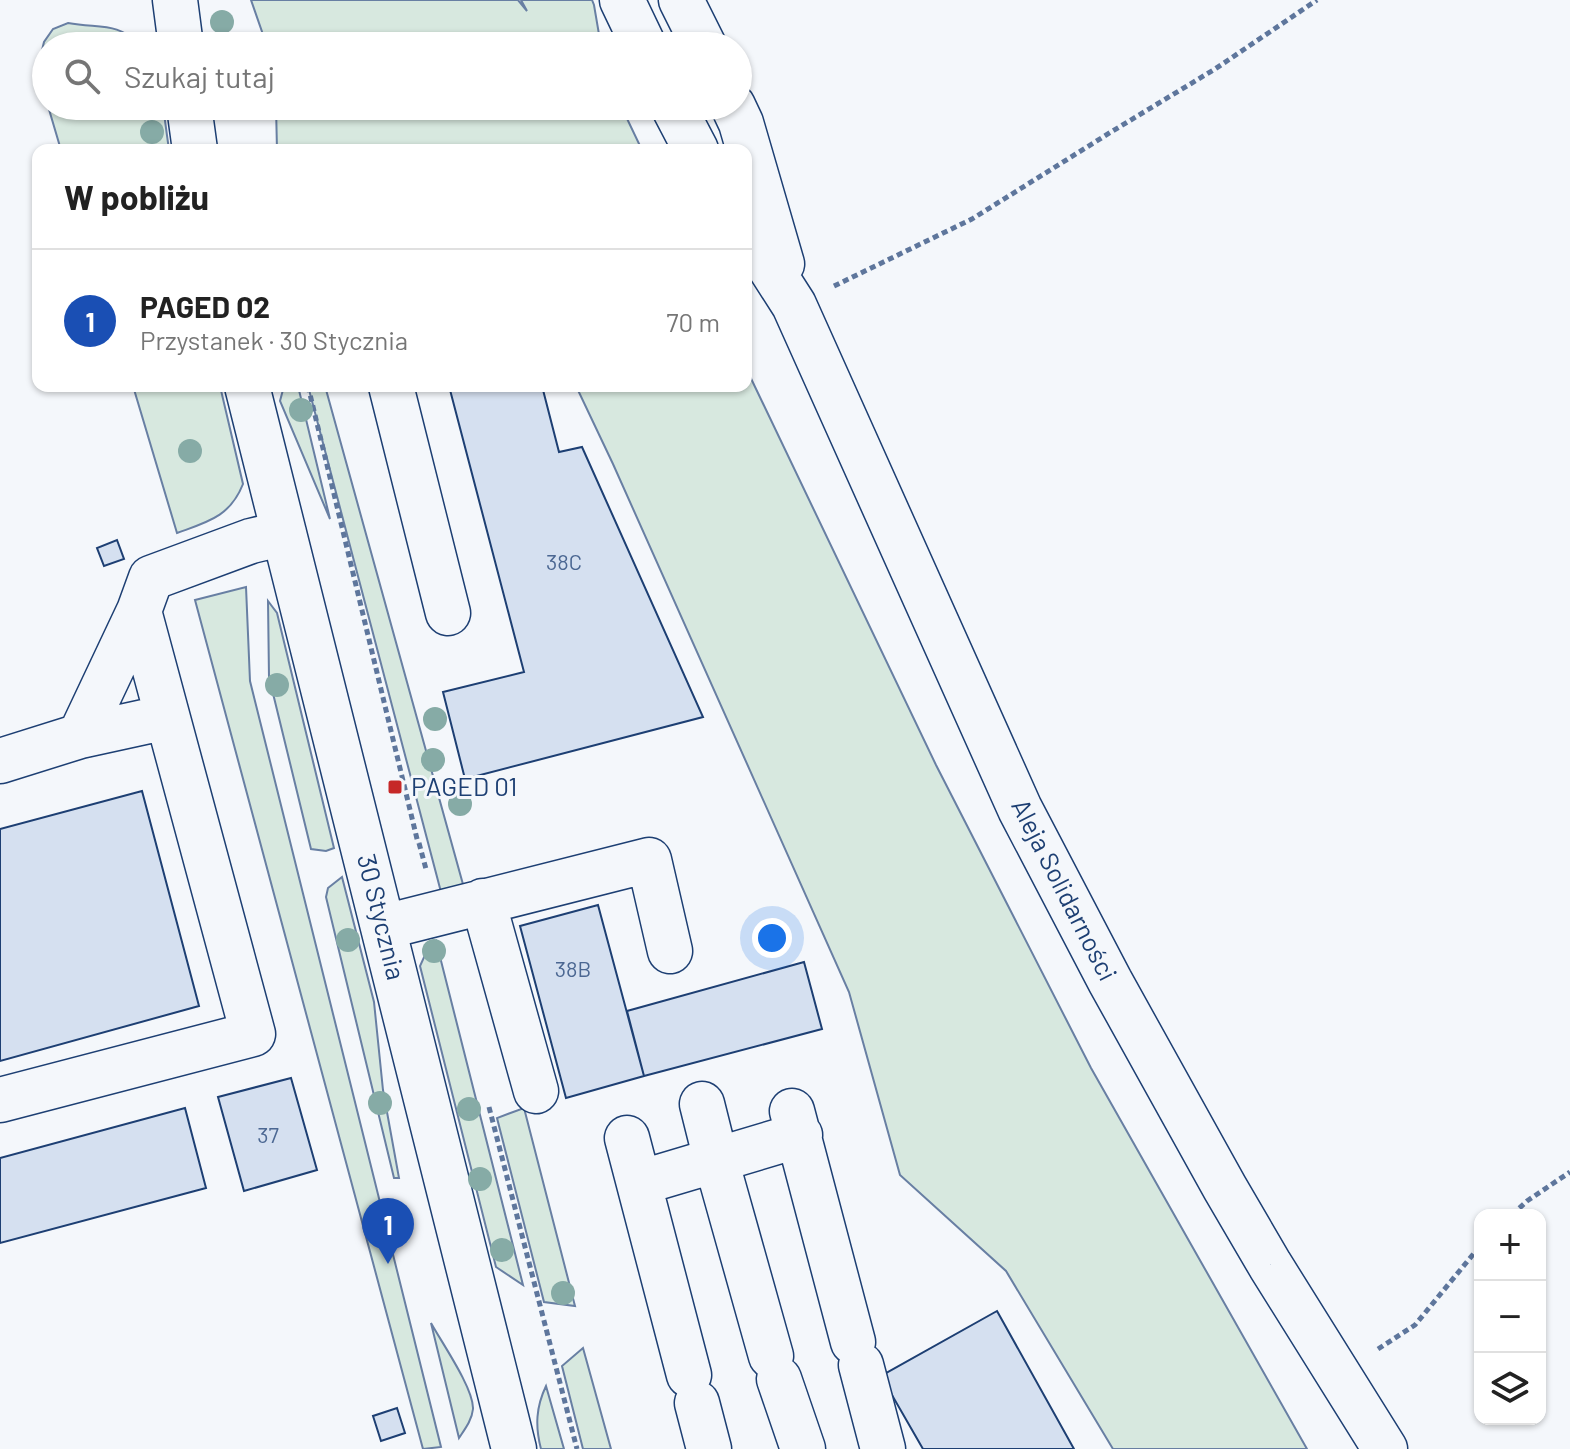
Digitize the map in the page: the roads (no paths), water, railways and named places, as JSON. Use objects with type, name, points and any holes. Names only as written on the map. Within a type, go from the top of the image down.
[{"type":"main road","points":[[175,0],[179,32]]},
{"type":"main road","points":[[681,0],[697,32]]},
{"type":"main road","points":[[191,120],[194,144]]},
{"type":"main road","points":[[680,120],[693,144]]},
{"type":"main road","name":"Aleja Solidarności","points":[[740,120],[747,144]]},
{"type":"main road","name":"Aleja Solidarności","points":[[752,161],[794,305],[1020,809],[1110,981],[1225,1188],[1385,1449]]},
{"type":"main road","name":"Aleja Solidarności","points":[[752,239],[794,305]]},
{"type":"main road","name":"30 Stycznia","points":[[249,392],[514,1449]]},
{"type":"main road","points":[[393,392],[448,613]]},
{"type":"main road","points":[[80,736],[139,611],[151,578],[251,541],[284,533]]},
{"type":"main road","points":[[0,1100],[253,1034],[139,611]]},
{"type":"main road","points":[[0,761],[80,736],[167,717]]},
{"type":"main road","points":[[384,927],[649,860],[670,951]]},
{"type":"main road","points":[[483,901],[536,1091]]},
{"type":"main road","points":[[702,1104],[775,1367],[803,1449]]},
{"type":"main road","points":[[639,1183],[716,1160],[796,1123],[883,1449]]},
{"type":"main road","points":[[627,1138],[709,1449]]},
{"type":"place","name":"PAGED 01","points":[[395,787]]},
{"type":"place","name":"PAGED 02","points":[[388,1264]]}]
